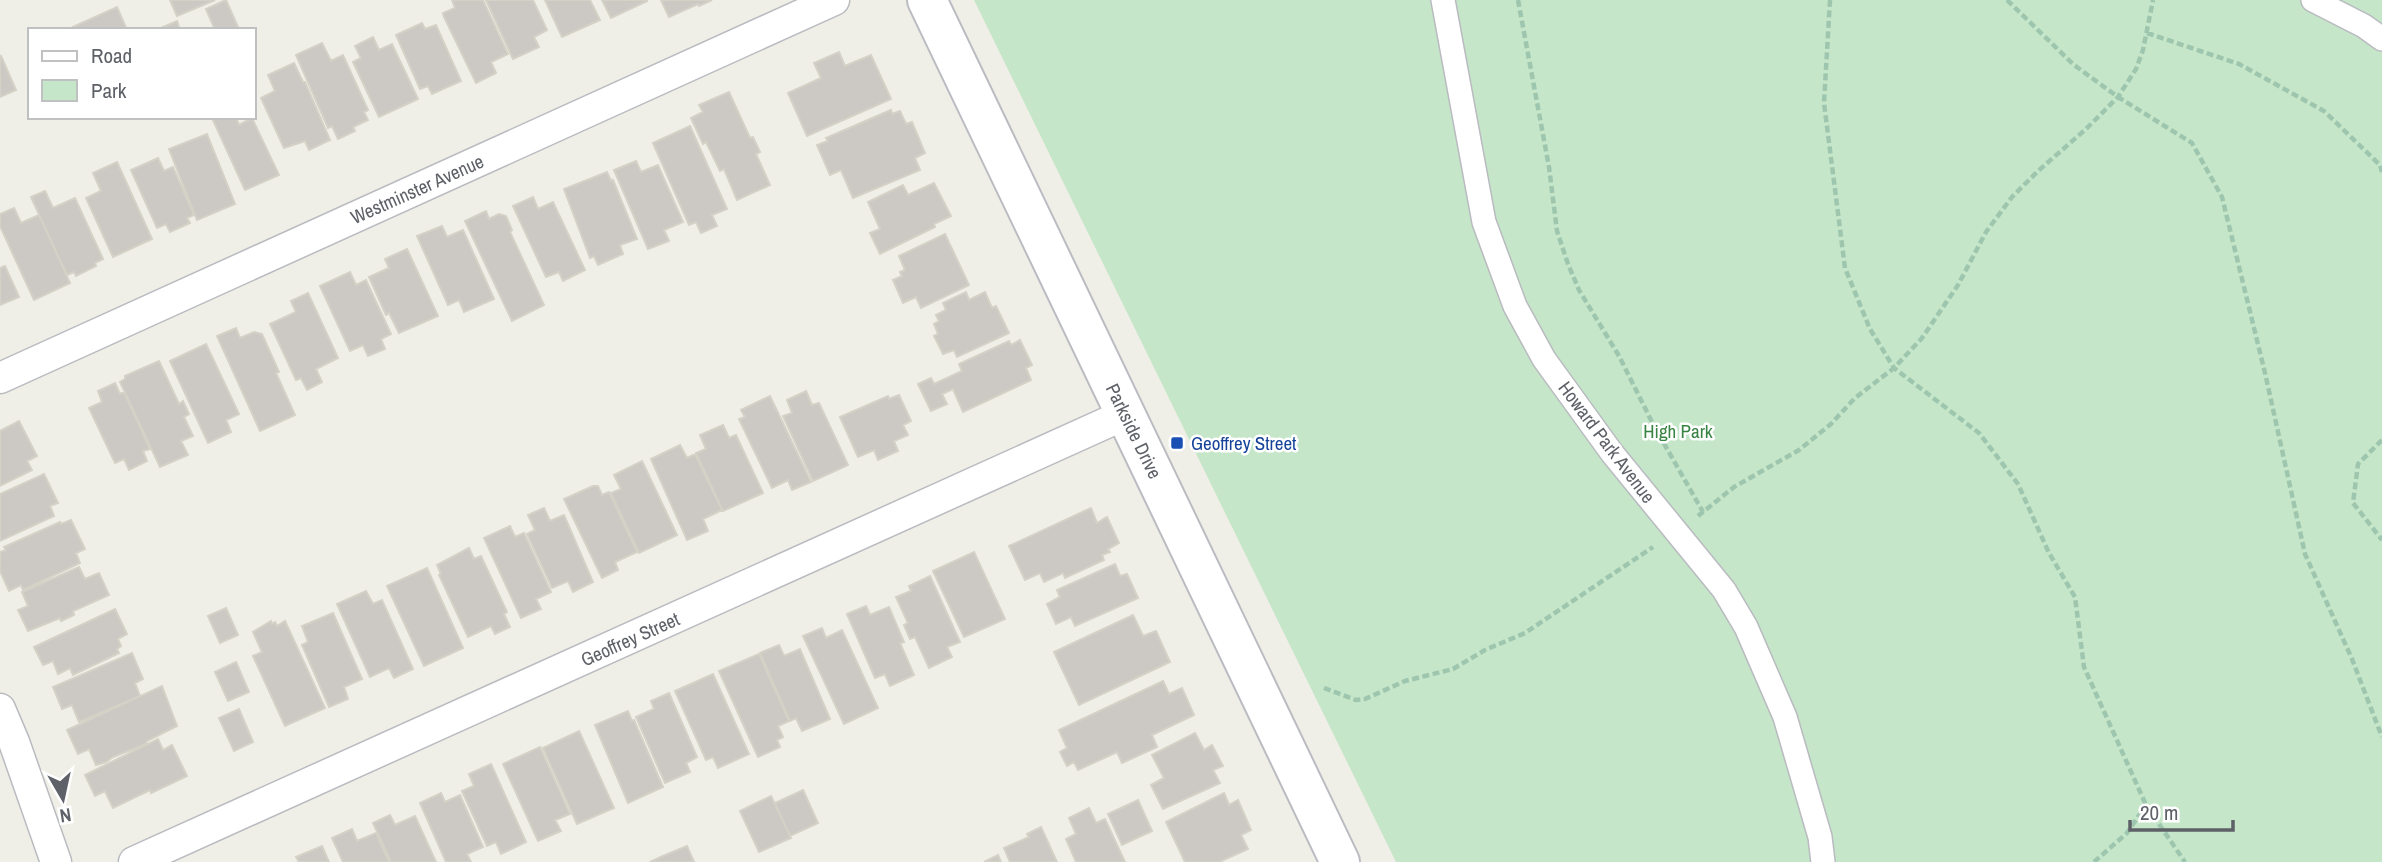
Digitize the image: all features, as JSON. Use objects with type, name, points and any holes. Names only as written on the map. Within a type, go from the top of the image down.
[{"type":"main road","name":"Parkside Drive","points":[[928,0],[1340,862]]},
{"type":"street","name":"Westminster Avenue","points":[[0,378],[834,0]]},
{"type":"street","name":"Howard Park Avenue","points":[[1443,0],[1484,222],[1515,306],[1544,359],[1612,453],[1724,590],[1746,627],[1785,717],[1819,837],[1823,862]]},
{"type":"street","points":[[2313,0],[2364,26],[2382,39]]},
{"type":"street","name":"Geoffrey Street","points":[[134,862],[1126,414]]},
{"type":"street","points":[[0,709],[56,862]]},
{"type":"path","points":[[1518,0],[1549,167],[1557,231],[1568,264],[1579,290],[1619,356],[1654,426],[1703,512]]},
{"type":"path","points":[[1830,0],[1824,103],[1845,268],[1870,329],[1894,368],[1979,433],[2018,484],[2049,553],[2075,597],[2084,667],[2146,805],[2185,862]]},
{"type":"path","points":[[2007,0],[2074,65],[2118,97],[2192,143],[2222,197],[2305,554],[2352,659],[2382,737]]},
{"type":"path","points":[[1324,688],[1356,700],[1365,699],[1405,681],[1453,668],[1485,650],[1525,633],[1650,550],[1734,487],[1799,450],[1831,424],[1855,398],[1894,368],[1929,327],[1958,285],[1986,232],[2012,197],[2118,97],[2136,69],[2143,50],[2153,0]]},
{"type":"path","points":[[2147,33],[2239,64],[2324,111],[2380,165],[2382,172]]},
{"type":"path","points":[[2382,440],[2358,464],[2353,503],[2382,540]]},
{"type":"path","points":[[2094,862],[2127,833],[2146,805]]},
{"type":"green space","name":"High Park","points":[[974,0],[2382,0],[2382,862],[1396,862]]},
{"type":"building","points":[[170,0],[215,0],[177,16]]},
{"type":"building","points":[[226,0],[239,28],[214,28],[206,9]]},
{"type":"building","points":[[452,0],[483,0],[508,54],[491,62],[496,73],[476,83],[444,17],[443,13],[455,8]]},
{"type":"building","points":[[486,0],[533,0],[547,30],[534,37],[539,47],[513,59]]},
{"type":"building","points":[[545,0],[590,0],[600,20],[562,37]]},
{"type":"building","points":[[602,0],[647,0],[647,1],[611,18]]},
{"type":"building","points":[[661,0],[712,0],[669,17]]},
{"type":"building","points":[[117,7],[126,28],[74,28]]},
{"type":"building","points":[[177,21],[179,28],[161,28]]},
{"type":"building","points":[[422,23],[425,29],[436,25],[461,81],[432,94],[428,86],[420,89],[396,35]]},
{"type":"building","points":[[373,37],[379,50],[392,44],[418,99],[379,117],[353,62],[361,58],[355,46]]},
{"type":"building","points":[[322,43],[331,61],[343,55],[368,110],[364,112],[368,120],[353,127],[355,131],[338,139],[332,126],[328,128],[296,55]]},
{"type":"building","points":[[839,52],[845,66],[871,55],[891,99],[807,136],[788,93],[821,78],[814,63]]},
{"type":"building","points":[[0,57],[16,90],[0,97]]},
{"type":"building","points":[[294,63],[330,140],[309,150],[305,141],[284,148],[261,98],[275,91],[268,75]]},
{"type":"building","points":[[729,92],[750,138],[753,137],[760,152],[756,154],[770,185],[737,200],[724,169],[720,171],[691,118],[703,112],[699,105]]},
{"type":"building","points":[[891,110],[892,114],[900,111],[906,124],[912,122],[925,153],[915,158],[920,170],[853,198],[841,170],[830,175],[817,145],[828,141],[826,138]]},
{"type":"building","points":[[212,119],[237,119],[239,125],[252,119],[279,175],[245,190]]},
{"type":"building","points":[[690,126],[727,209],[712,215],[717,226],[701,233],[696,222],[689,225],[653,143]]},
{"type":"building","points":[[207,134],[235,204],[197,220],[169,149]]},
{"type":"building","points":[[158,158],[164,171],[173,167],[194,215],[187,218],[190,223],[170,232],[166,224],[157,228],[131,170]]},
{"type":"building","points":[[636,161],[641,172],[658,165],[683,222],[664,230],[669,241],[648,249],[614,170]]},
{"type":"building","points":[[117,162],[152,239],[113,257],[86,198],[101,191],[93,173]]},
{"type":"building","points":[[607,172],[611,181],[613,180],[637,239],[620,245],[623,254],[598,265],[594,256],[590,258],[564,189]]},
{"type":"building","points":[[934,183],[951,216],[934,224],[935,227],[880,254],[870,233],[880,229],[868,202],[903,185],[908,195]]},
{"type":"building","points":[[45,191],[53,208],[75,198],[103,259],[95,263],[96,266],[76,276],[74,272],[67,275],[31,197]]},
{"type":"building","points":[[533,197],[538,209],[553,202],[585,270],[563,281],[559,272],[546,277],[513,206]]},
{"type":"building","points":[[14,208],[21,223],[39,215],[70,283],[34,300],[0,226],[0,214]]},
{"type":"building","points":[[486,211],[489,219],[499,214],[506,216],[512,230],[510,232],[544,305],[512,321],[465,221]]},
{"type":"building","points":[[442,226],[447,237],[463,230],[494,299],[464,312],[459,300],[448,305],[417,236]]},
{"type":"building","points":[[945,234],[969,285],[921,308],[916,297],[903,303],[893,280],[902,276],[900,272],[905,270],[899,256]]},
{"type":"building","points":[[407,249],[438,316],[399,333],[389,313],[386,315],[369,277],[389,268],[385,259]]},
{"type":"building","points":[[5,266],[19,297],[0,305],[0,268]]},
{"type":"building","points":[[350,272],[356,285],[366,280],[391,334],[381,339],[385,349],[368,356],[363,345],[350,351],[320,286]]},
{"type":"building","points":[[966,292],[969,300],[985,292],[992,308],[996,306],[1009,333],[957,357],[954,350],[943,354],[934,336],[938,334],[934,324],[939,321],[936,315],[946,310],[943,303]]},
{"type":"building","points":[[308,293],[338,358],[316,369],[322,382],[307,390],[301,378],[296,380],[270,324],[296,312],[291,301]]},
{"type":"building","points":[[236,328],[240,338],[254,332],[262,334],[295,415],[260,431],[217,336]]},
{"type":"building","points":[[1020,340],[1032,365],[1026,368],[1031,380],[963,412],[953,389],[942,394],[947,404],[931,411],[918,384],[931,378],[934,384],[962,371],[959,364],[1009,341],[1011,345]]},
{"type":"building","points":[[206,344],[239,414],[226,420],[231,432],[208,443],[170,361]]},
{"type":"building","points":[[159,361],[179,404],[183,401],[189,414],[184,417],[193,436],[181,441],[188,455],[160,467],[120,382],[125,376]]},
{"type":"building","points":[[115,383],[120,394],[124,392],[150,449],[143,451],[147,461],[129,470],[124,459],[115,463],[89,408],[102,402],[98,391]]},
{"type":"building","points":[[806,391],[812,405],[819,403],[848,465],[813,481],[783,416],[792,413],[787,400]]},
{"type":"building","points":[[899,395],[911,421],[903,425],[908,435],[894,441],[898,451],[878,460],[874,450],[858,457],[840,417],[888,396],[889,399]]},
{"type":"building","points":[[770,396],[811,482],[792,490],[788,480],[772,488],[739,419],[745,417],[741,410]]},
{"type":"building","points":[[19,421],[37,456],[27,461],[32,470],[0,486],[0,431]]},
{"type":"building","points":[[723,425],[729,438],[736,435],[763,493],[723,511],[696,453],[706,449],[700,435]]},
{"type":"building","points":[[680,445],[687,458],[695,454],[722,510],[703,519],[708,531],[687,540],[651,459]]},
{"type":"building","points":[[642,461],[677,535],[639,553],[611,493],[621,489],[614,475]]},
{"type":"building","points":[[44,474],[58,503],[50,506],[54,516],[0,541],[0,494]]},
{"type":"building","points":[[598,486],[602,495],[609,492],[637,552],[615,562],[618,570],[602,578],[564,499]]},
{"type":"building","points":[[544,508],[550,521],[564,515],[593,582],[573,592],[568,581],[552,588],[527,534],[535,530],[528,515]]},
{"type":"building","points":[[1091,508],[1097,523],[1107,517],[1119,543],[1108,549],[1110,552],[1102,555],[1104,560],[1065,578],[1063,573],[1044,582],[1040,573],[1025,580],[1009,546]]},
{"type":"building","points":[[71,520],[85,549],[76,553],[80,563],[23,590],[21,585],[9,591],[0,571],[0,552],[6,550],[4,547],[60,522],[61,524]]},
{"type":"building","points":[[510,526],[515,537],[524,533],[551,592],[536,599],[541,609],[521,618],[484,538]]},
{"type":"building","points":[[469,548],[474,559],[481,556],[507,612],[504,614],[510,627],[495,634],[491,626],[468,637],[439,575],[441,574],[437,565]]},
{"type":"building","points":[[974,552],[1005,619],[964,637],[933,571]]},
{"type":"building","points":[[1115,564],[1120,576],[1127,574],[1138,598],[1075,626],[1071,617],[1056,624],[1047,604],[1060,597],[1057,590]]},
{"type":"building","points":[[79,567],[85,579],[99,573],[109,595],[73,611],[74,615],[61,621],[60,618],[28,631],[18,610],[28,606],[22,592]]},
{"type":"building","points":[[427,568],[463,648],[424,666],[387,586]]},
{"type":"building","points":[[930,576],[960,642],[947,647],[952,657],[929,668],[915,637],[910,639],[904,625],[908,623],[896,597],[911,591],[909,586]]},
{"type":"building","points":[[366,591],[373,604],[382,600],[413,669],[394,678],[389,668],[370,677],[337,604]]},
{"type":"building","points":[[866,606],[870,615],[889,607],[914,675],[890,686],[885,674],[875,678],[847,614]]},
{"type":"building","points":[[226,608],[238,635],[220,643],[208,616]]},
{"type":"building","points":[[115,609],[127,634],[118,639],[121,646],[117,649],[119,653],[73,675],[70,668],[58,674],[53,661],[43,665],[34,647]]},
{"type":"building","points":[[333,613],[362,679],[344,687],[348,699],[329,707],[302,645],[308,642],[302,626]]},
{"type":"building","points":[[1133,615],[1143,636],[1156,631],[1170,662],[1079,705],[1054,652]]},
{"type":"building","points":[[271,621],[277,626],[285,621],[325,708],[285,726],[253,656],[262,652],[253,632]]},
{"type":"building","points":[[822,628],[826,638],[842,630],[878,708],[844,724],[803,636]]},
{"type":"building","points":[[779,645],[784,656],[800,649],[830,719],[802,731],[796,718],[790,721],[760,653]]},
{"type":"building","points":[[132,653],[143,679],[135,683],[140,696],[79,722],[72,705],[62,709],[53,687]]},
{"type":"building","points":[[759,654],[789,721],[778,726],[783,737],[777,740],[780,747],[758,757],[719,671]]},
{"type":"building","points":[[236,662],[249,692],[228,701],[215,672]]},
{"type":"building","points":[[713,674],[749,754],[718,768],[713,757],[706,760],[675,691]]},
{"type":"building","points":[[1163,681],[1169,694],[1182,688],[1194,715],[1152,735],[1157,747],[1122,763],[1117,752],[1078,770],[1074,762],[1067,766],[1060,752],[1067,748],[1059,730]]},
{"type":"building","points":[[162,686],[177,726],[146,744],[96,765],[89,749],[78,754],[67,730]]},
{"type":"building","points":[[669,693],[697,757],[686,763],[690,772],[665,783],[636,717],[654,709],[651,701]]},
{"type":"building","points":[[239,709],[253,742],[234,751],[219,718]]},
{"type":"building","points":[[628,711],[663,787],[628,803],[595,725]]},
{"type":"building","points":[[579,731],[614,808],[577,824],[543,748]]},
{"type":"building","points":[[1195,733],[1204,750],[1212,745],[1223,766],[1213,770],[1220,783],[1163,809],[1151,785],[1164,778],[1152,755]]},
{"type":"building","points":[[158,739],[163,750],[172,745],[187,776],[113,808],[105,791],[95,796],[85,775]]},
{"type":"building","points":[[540,747],[570,814],[555,820],[561,831],[538,841],[503,764]]},
{"type":"building","points":[[491,764],[526,842],[501,854],[496,842],[487,846],[462,791],[474,786],[469,774]]},
{"type":"building","points":[[803,790],[818,823],[790,836],[775,803]]},
{"type":"building","points":[[441,793],[445,802],[460,795],[483,847],[467,854],[471,862],[446,862],[420,803]]},
{"type":"building","points":[[1224,793],[1229,805],[1238,800],[1251,830],[1241,835],[1248,849],[1219,862],[1185,862],[1166,822]]},
{"type":"building","points":[[771,796],[791,838],[759,852],[740,811]]},
{"type":"building","points":[[1138,800],[1152,831],[1122,845],[1108,814]]},
{"type":"building","points":[[1089,808],[1096,823],[1105,819],[1125,862],[1076,862],[1066,839],[1076,834],[1069,818]]},
{"type":"building","points":[[390,815],[395,825],[415,816],[436,862],[391,862],[373,823]]},
{"type":"building","points":[[1041,827],[1057,862],[1010,862],[1004,848],[1029,837],[1027,834]]},
{"type":"building","points":[[352,829],[357,841],[376,833],[389,862],[343,862],[332,838]]},
{"type":"building","points":[[322,846],[329,862],[299,862],[296,857]]},
{"type":"building","points":[[687,846],[694,862],[650,862],[663,856]]},
{"type":"building","points":[[998,855],[1001,862],[984,862]]},
{"type":"place","name":"Geoffrey Street","points":[[1177,443]]}]
